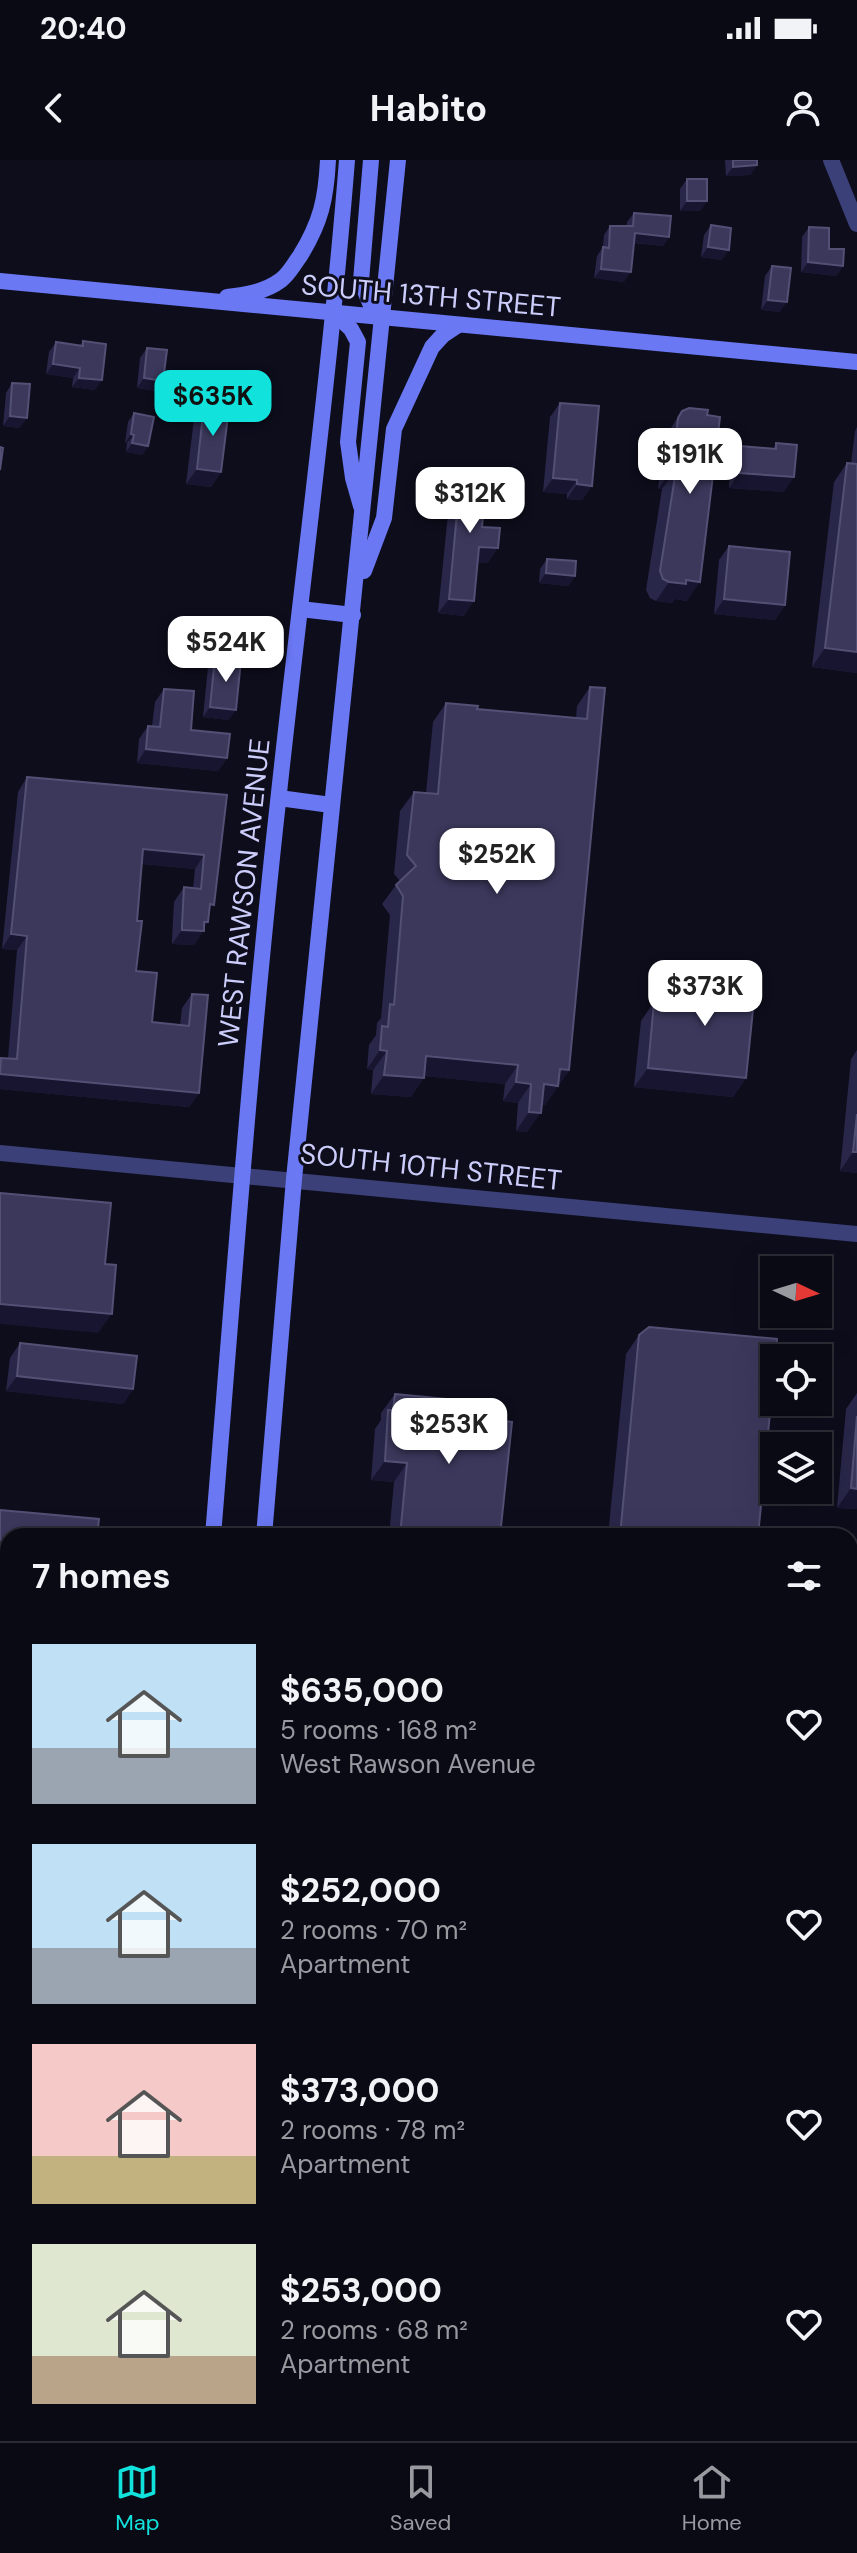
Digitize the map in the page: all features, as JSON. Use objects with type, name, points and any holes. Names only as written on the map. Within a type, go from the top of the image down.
[{"type":"main road","points":[[200,301],[259,291],[281,280],[292,269],[309,242],[323,210],[328,160]]},
{"type":"main road","name":"WEST RAWSON AVENUE","points":[[214,1528],[242,1175],[279,798],[335,314],[347,160]]},
{"type":"main road","points":[[371,160],[361,281],[372,308],[384,318]]},
{"type":"main road","points":[[265,1528],[294,1179],[398,160]]},
{"type":"main road","name":"SOUTH 13TH STREET","points":[[0,281],[857,362]]},
{"type":"main road","points":[[335,314],[351,329],[358,342],[348,442],[353,478],[364,515]]},
{"type":"main road","points":[[356,591],[384,518],[394,429],[432,347],[458,325]]},
{"type":"main road","points":[[300,609],[353,615]]},
{"type":"main road","points":[[279,798],[331,805]]},
{"type":"street","points":[[831,160],[857,224]]},
{"type":"street","name":"SOUTH 10TH STREET","points":[[0,1153],[857,1234]]},
{"type":"building","points":[[733,160],[757,160],[757,165],[733,167]]},
{"type":"building","points":[[687,179],[707,179],[707,201],[687,201]]},
{"type":"building","points":[[634,213],[671,216],[669,237],[635,233],[631,272],[601,269],[603,247],[609,248],[610,226],[633,226]]},
{"type":"building","points":[[711,225],[731,228],[729,250],[708,247]]},
{"type":"building","points":[[809,227],[829,228],[829,249],[844,249],[843,266],[808,262]]},
{"type":"building","points":[[772,266],[791,268],[787,302],[768,300]]},
{"type":"building","points":[[83,341],[106,344],[102,380],[79,378],[80,368],[53,364],[56,342],[83,346]]},
{"type":"building","points":[[147,348],[167,350],[163,381],[144,378]]},
{"type":"building","points":[[12,383],[30,384],[27,418],[10,416]]},
{"type":"building","points":[[560,403],[599,406],[592,486],[577,484],[577,480],[553,478]]},
{"type":"building","points":[[204,405],[229,408],[221,472],[197,469]]},
{"type":"building","points":[[689,408],[708,410],[707,415],[720,417],[700,582],[686,580],[686,584],[663,579],[660,571],[676,470],[672,470],[678,418],[682,411]]},
{"type":"building","points":[[134,413],[154,417],[148,446],[132,443]]},
{"type":"building","points":[[776,443],[797,445],[794,477],[739,473],[741,446],[776,449]]},
{"type":"building","points":[[847,463],[857,464],[857,652],[825,648]]},
{"type":"building","points":[[461,470],[487,472],[482,527],[500,528],[498,548],[479,547],[474,601],[449,599]]},
{"type":"building","points":[[729,546],[790,552],[785,605],[724,599]]},
{"type":"building","points":[[547,559],[576,561],[575,576],[546,573]]},
{"type":"building","points":[[215,657],[241,660],[236,710],[210,707]]},
{"type":"building","points":[[590,687],[605,688],[569,1070],[560,1069],[558,1086],[544,1084],[541,1113],[529,1112],[531,1084],[516,1082],[518,1065],[426,1056],[424,1078],[384,1075],[387,1051],[380,1050],[382,1026],[388,1027],[390,1004],[394,1005],[403,896],[396,885],[416,866],[407,855],[414,792],[438,794],[446,703],[478,706],[477,709],[587,719]]},
{"type":"building","points":[[164,689],[194,691],[191,730],[230,734],[227,758],[146,749],[148,726],[160,727]]},
{"type":"building","points":[[27,777],[227,795],[214,905],[210,904],[204,931],[182,930],[182,925],[184,887],[201,889],[204,855],[143,849],[137,921],[142,921],[136,971],[157,973],[152,1022],[189,1026],[192,994],[208,995],[199,1093],[0,1074],[1,1058],[17,1059],[27,936],[11,934]]},
{"type":"building","points":[[687,973],[756,980],[746,1078],[648,1068],[654,1002],[683,1005]]},
{"type":"building","points":[[857,1114],[857,1152],[853,1152]]},
{"type":"building","points":[[0,1193],[111,1203],[105,1264],[116,1265],[112,1314],[0,1304]]},
{"type":"building","points":[[649,1327],[777,1339],[776,1344],[760,1344],[760,1416],[770,1416],[768,1432],[760,1432],[759,1528],[621,1528],[639,1335]]},
{"type":"building","points":[[20,1343],[137,1356],[133,1389],[17,1376]]},
{"type":"building","points":[[395,1394],[477,1402],[476,1418],[512,1422],[501,1528],[401,1528],[407,1463],[385,1461],[388,1410],[393,1410]]},
{"type":"building","points":[[857,1416],[857,1489],[851,1488]]},
{"type":"building","points":[[0,1510],[99,1519],[98,1528],[0,1528]]}]
